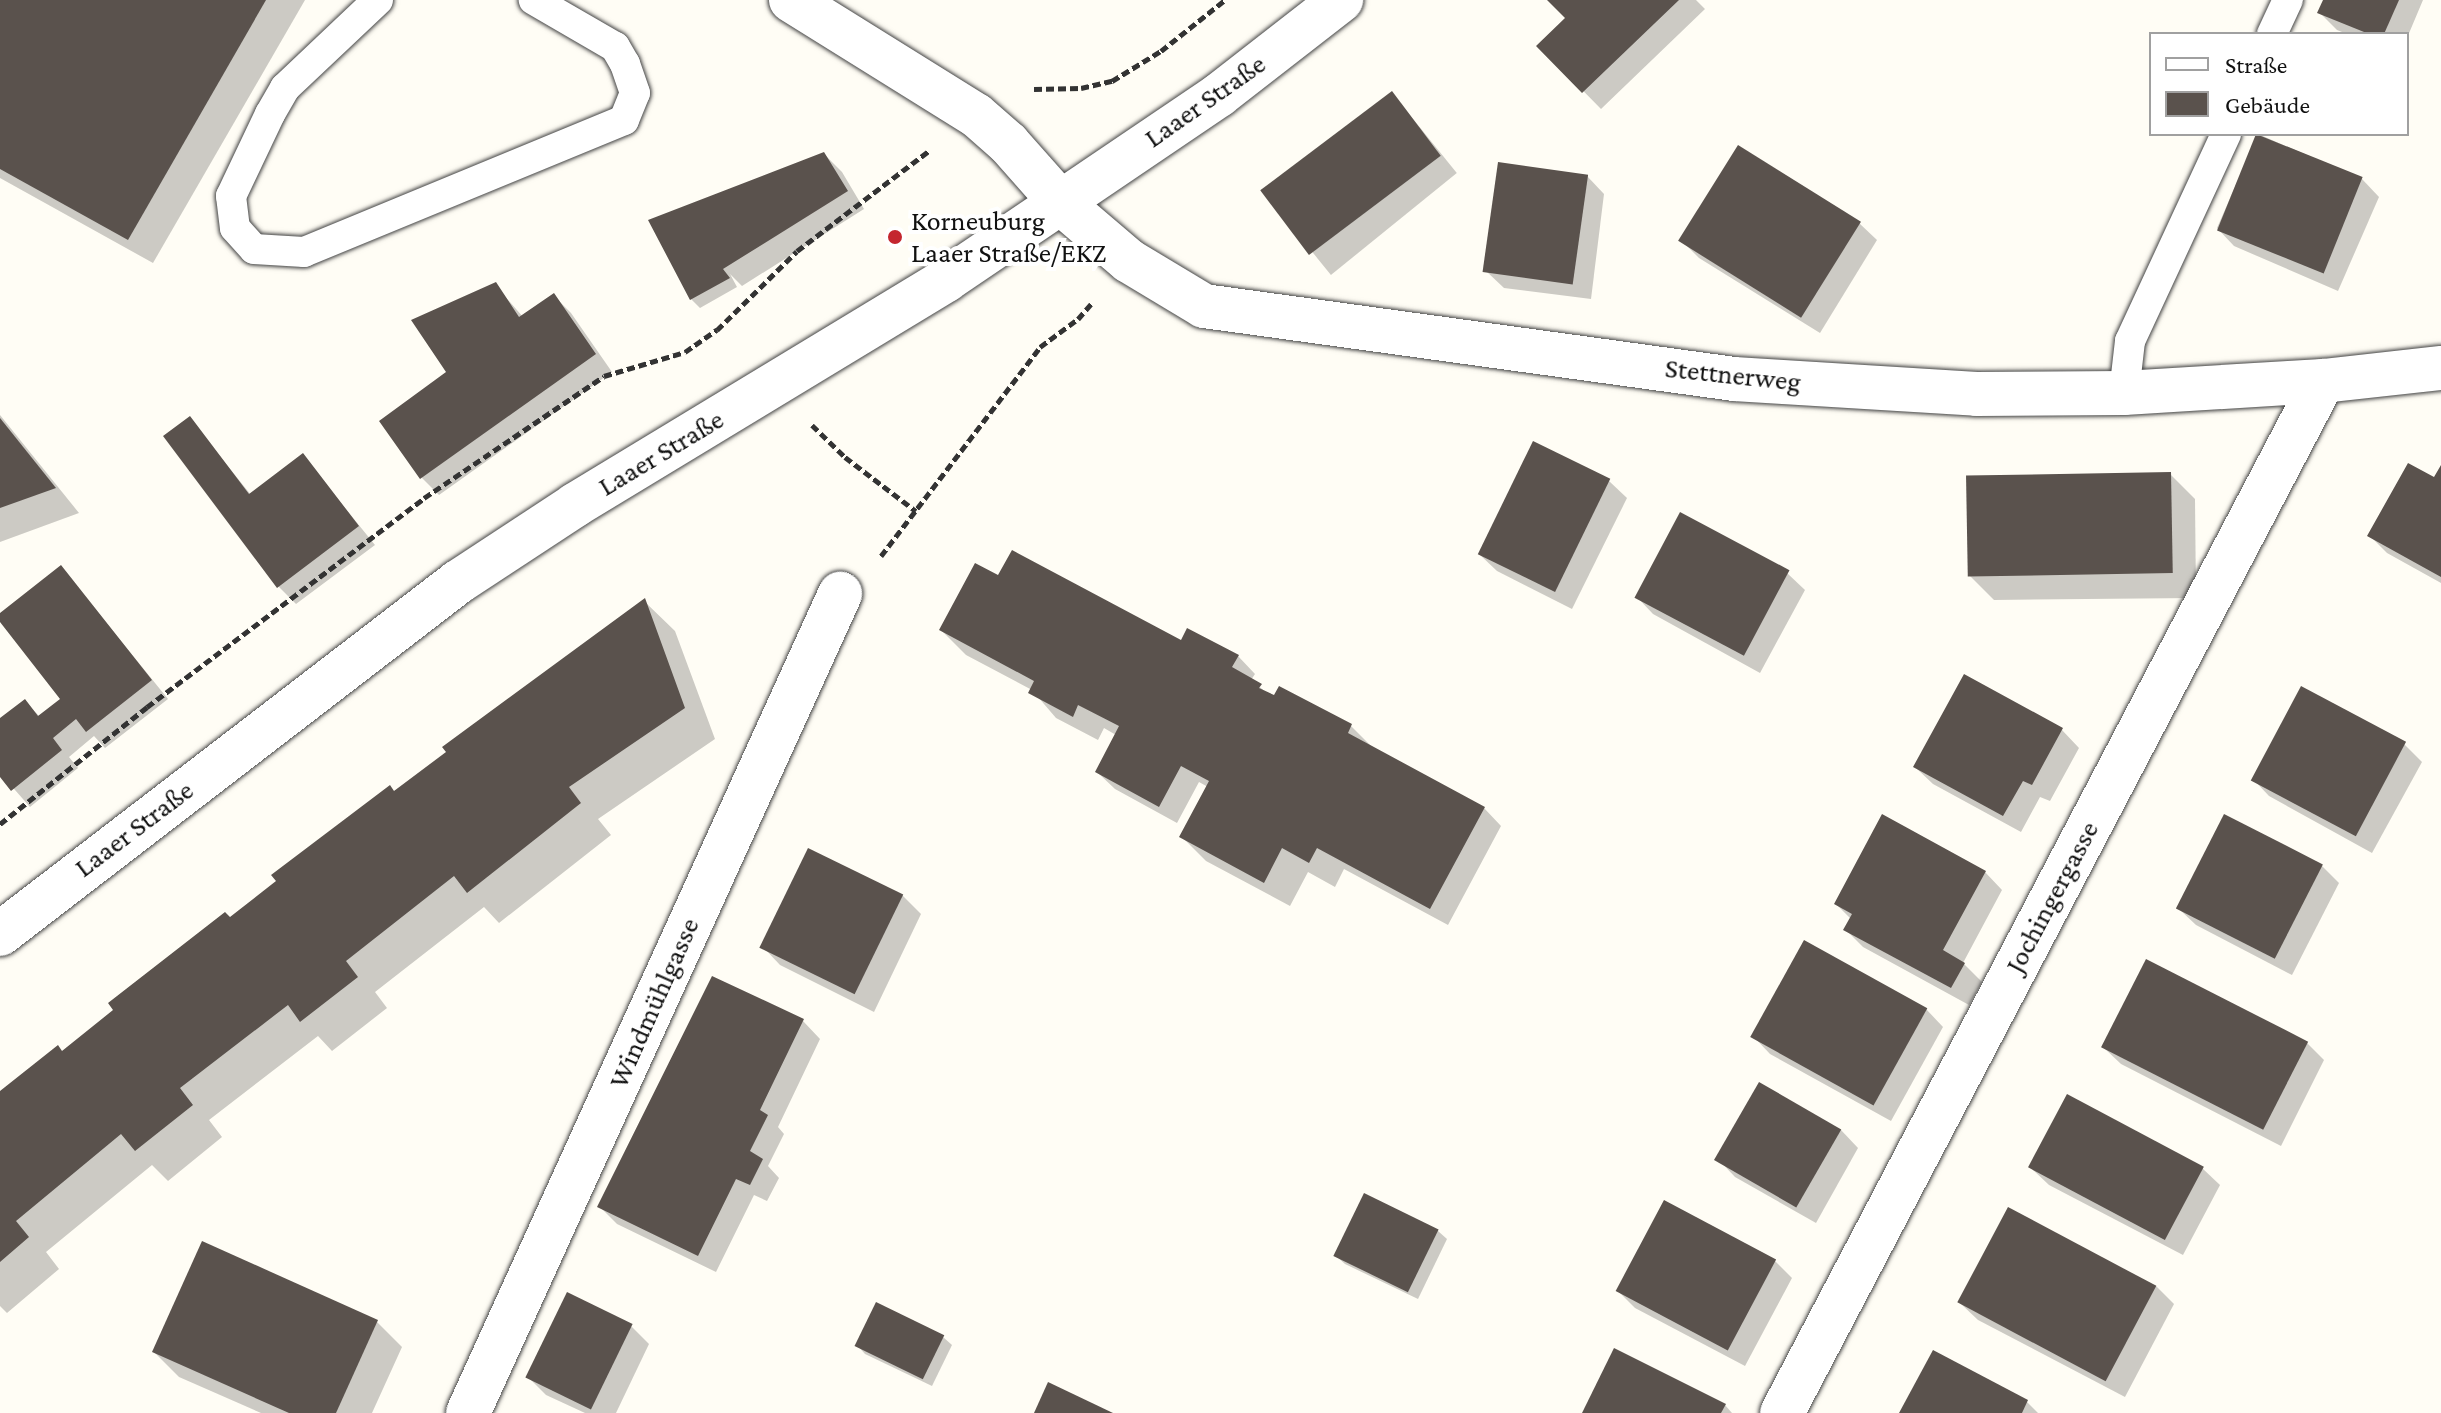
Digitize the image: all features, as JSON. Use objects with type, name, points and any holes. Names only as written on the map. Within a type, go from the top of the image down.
[{"type":"street","name":"Stettnerweg","points":[[791,0],[976,115],[1008,143],[1061,203],[1129,261],[1204,306],[1734,379],[1977,394],[2124,393],[2323,381],[2441,368]]},
{"type":"street","name":"Laaer Straße","points":[[0,934],[458,582],[575,505],[946,280],[1219,95],[1341,0]]},
{"type":"street","name":"Jochingergasse","points":[[1782,1413],[2323,381]]},
{"type":"street","name":"Windmühlgasse","points":[[468,1413],[840,594]]},
{"type":"lane","points":[[378,0],[285,88],[270,114],[231,196],[235,228],[254,249],[304,252],[624,120],[635,93],[615,47],[534,0]]},
{"type":"lane","points":[[2273,32],[2288,0]]},
{"type":"lane","points":[[2124,393],[2130,341],[2225,136]]},
{"type":"path","points":[[0,824],[147,707],[424,498],[604,376],[685,352],[717,330],[797,251],[976,115],[1020,91],[1081,88],[1112,81],[1161,51],[1225,0]]},
{"type":"path","points":[[840,594],[884,554],[1040,347],[1078,319],[1129,261]]},
{"type":"path","points":[[777,384],[814,428],[845,457],[916,511]]},
{"type":"building","points":[[0,0],[266,0],[128,240],[0,169]]},
{"type":"building","points":[[1547,0],[1679,0],[1582,93],[1536,46],[1565,18]]},
{"type":"building","points":[[2323,0],[2399,0],[2385,32],[2364,32],[2317,13]]},
{"type":"building","points":[[1392,91],[1441,156],[1309,255],[1260,190]]},
{"type":"building","points":[[2255,136],[2363,177],[2324,274],[2217,230]]},
{"type":"building","points":[[1738,145],[1861,222],[1801,318],[1678,241]]},
{"type":"building","points":[[824,152],[848,191],[723,269],[730,278],[690,300],[648,220]]},
{"type":"building","points":[[1498,162],[1588,175],[1573,285],[1483,272]]},
{"type":"building","points":[[496,282],[519,317],[554,293],[596,354],[420,479],[379,421],[446,372],[411,320]]},
{"type":"building","points":[[190,416],[249,494],[303,453],[359,526],[277,588],[163,436]]},
{"type":"building","points":[[0,418],[56,488],[0,508]]},
{"type":"building","points":[[1533,441],[1610,479],[1555,592],[1478,554]]},
{"type":"building","points":[[2408,463],[2434,477],[2441,465],[2441,577],[2367,536]]},
{"type":"building","points":[[2171,472],[2173,573],[1968,577],[1966,476]]},
{"type":"building","points":[[1680,512],[1789,570],[1744,656],[1634,598]]},
{"type":"building","points":[[1012,550],[1181,640],[1187,628],[1239,655],[1232,667],[1262,684],[1259,688],[1274,695],[1279,686],[1352,724],[1348,733],[1485,807],[1430,909],[1317,848],[1309,863],[1282,848],[1264,883],[1179,837],[1209,781],[1181,766],[1159,807],[1095,772],[1119,726],[1078,705],[1073,717],[1028,693],[1034,681],[939,630],[975,563],[998,575]]},
{"type":"building","points":[[61,565],[152,680],[86,732],[76,719],[53,738],[62,750],[11,791],[0,777],[0,718],[25,699],[38,716],[60,699],[0,622],[0,613]]},
{"type":"building","points":[[645,598],[685,708],[569,787],[581,803],[467,893],[454,876],[346,961],[358,977],[300,1022],[288,1005],[180,1088],[193,1105],[135,1151],[121,1134],[16,1221],[29,1237],[0,1262],[0,1091],[58,1045],[62,1051],[113,1010],[108,1003],[225,912],[230,917],[276,881],[271,875],[390,785],[394,791],[446,752],[442,747]]},
{"type":"building","points":[[1964,674],[2063,728],[2032,785],[2023,781],[2003,816],[1913,767]]},
{"type":"building","points":[[2301,686],[2406,742],[2356,836],[2251,780]]},
{"type":"building","points":[[1882,814],[1986,871],[1943,950],[1965,963],[1951,988],[1843,930],[1852,914],[1834,904]]},
{"type":"building","points":[[2224,814],[2323,864],[2275,959],[2176,908]]},
{"type":"building","points":[[808,848],[903,894],[855,994],[759,948]]},
{"type":"building","points":[[1804,940],[1927,1008],[1874,1105],[1750,1037]]},
{"type":"building","points":[[2146,959],[2308,1042],[2263,1130],[2101,1047]]},
{"type":"building","points":[[712,976],[804,1019],[760,1110],[768,1115],[750,1151],[763,1159],[750,1185],[736,1179],[698,1256],[597,1207]]},
{"type":"building","points":[[1759,1082],[1841,1130],[1796,1207],[1714,1160]]},
{"type":"building","points":[[2067,1094],[2204,1167],[2165,1240],[2028,1167]]},
{"type":"building","points":[[1364,1193],[1439,1229],[1408,1292],[1333,1256]]},
{"type":"building","points":[[1664,1200],[1776,1260],[1728,1351],[1616,1291]]},
{"type":"building","points":[[2008,1207],[2156,1286],[2106,1381],[1957,1302]]},
{"type":"building","points":[[202,1241],[378,1320],[336,1413],[289,1413],[152,1352]]},
{"type":"building","points":[[567,1292],[633,1324],[591,1409],[525,1377]]},
{"type":"building","points":[[876,1302],[944,1335],[923,1379],[855,1346]]},
{"type":"building","points":[[1614,1348],[1726,1404],[1721,1413],[1582,1413]]},
{"type":"building","points":[[1933,1350],[2028,1400],[2022,1413],[1899,1413]]},
{"type":"building","points":[[1048,1382],[1113,1413],[1034,1413]]},
{"type":"place","name":"Korneuburg Laaer Straße/EKZ","points":[[895,237]]}]
